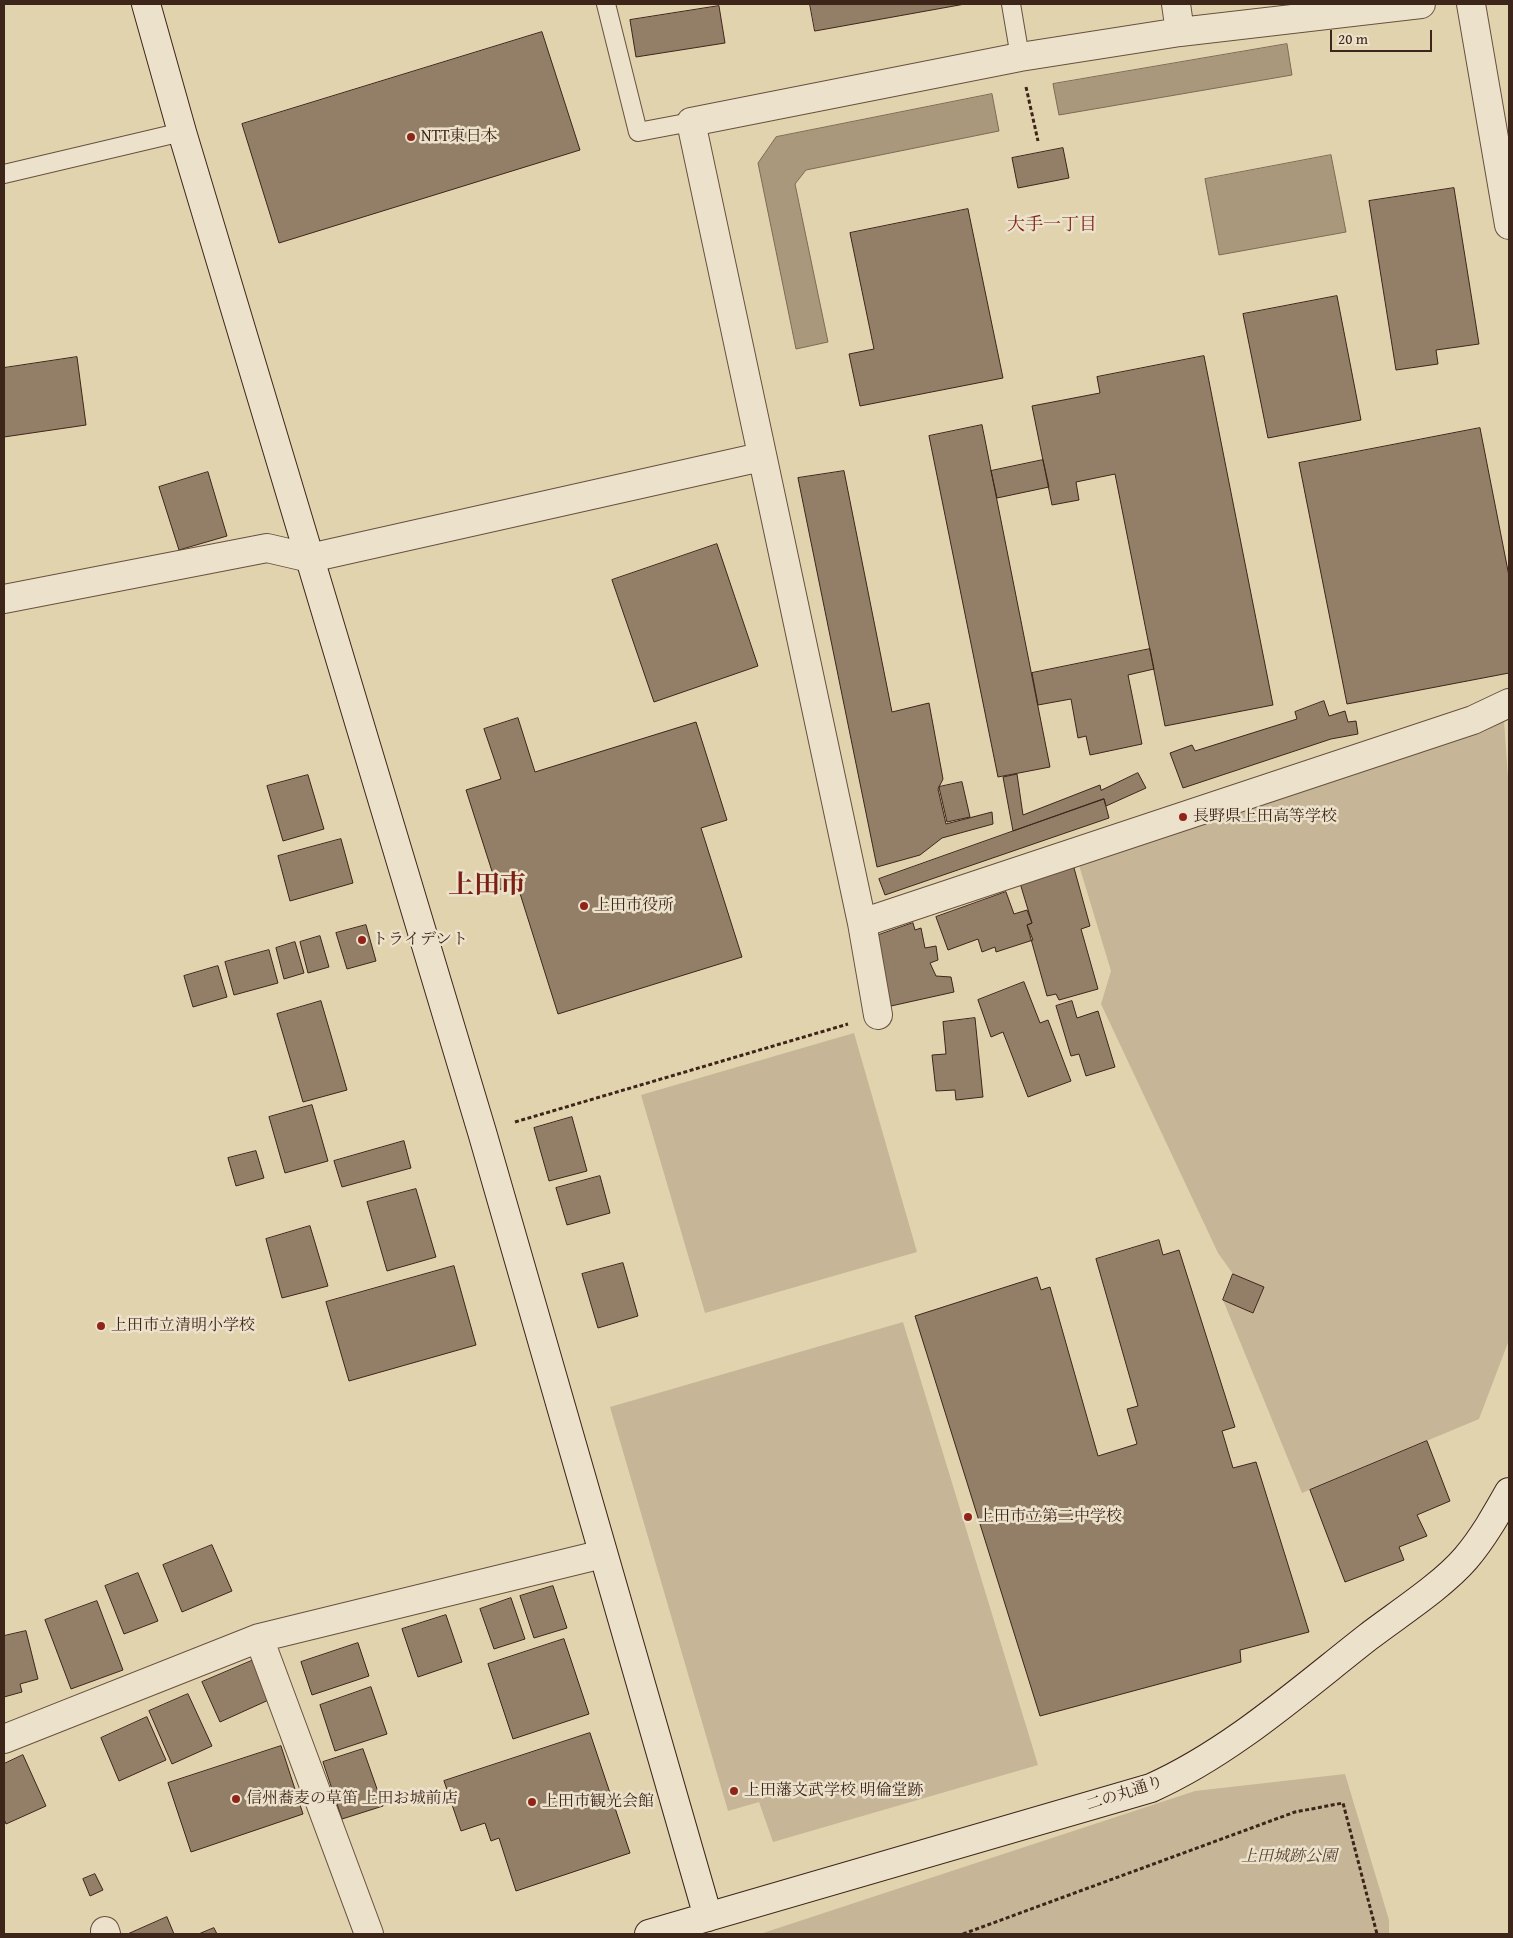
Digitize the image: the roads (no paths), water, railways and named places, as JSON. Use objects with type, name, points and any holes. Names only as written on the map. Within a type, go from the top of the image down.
[{"type":"street","points":[[146,4],[182,132],[482,1132],[708,1917]]},
{"type":"street","points":[[1176,4],[1180,32]]},
{"type":"street","points":[[878,1015],[862,923],[691,122],[1020,57],[1180,32],[1421,4]]},
{"type":"street","points":[[1471,4],[1509,226]]},
{"type":"street","points":[[4,599],[267,548],[310,558],[761,457]]},
{"type":"street","points":[[862,923],[1473,720],[1509,703]]},
{"type":"street","name":"二の丸通り","points":[[649,1934],[1151,1788],[1187,1772],[1236,1740],[1458,1565],[1489,1527],[1509,1492]]},
{"type":"street","points":[[4,1738],[259,1638],[603,1554]]},
{"type":"street","points":[[259,1638],[369,1934]]},
{"type":"lane","points":[[606,4],[638,132],[691,122]]},
{"type":"lane","points":[[1011,4],[1020,57]]},
{"type":"lane","points":[[4,174],[182,132]]},
{"type":"place","name":"NTT東日本","points":[[411,137]]},
{"type":"place","name":"長野県上田高等学校","points":[[1183,817]]},
{"type":"place","name":"上田市役所","points":[[584,906]]},
{"type":"place","name":"トライデント","points":[[362,940]]},
{"type":"place","name":"上田市立清明小学校","points":[[101,1326]]},
{"type":"place","name":"上田市立第二中学校","points":[[968,1517]]},
{"type":"place","name":"上田藩文武学校 明倫堂跡","points":[[734,1791]]},
{"type":"place","name":"信州蕎麦の草笛 上田お城前店","points":[[236,1799]]},
{"type":"place","name":"上田市観光会館","points":[[532,1802]]},
{"type":"district","name":"大手一丁目","points":[[1052,225]]},
{"type":"district","name":"上田市","points":[[487,886]]},
{"type":"park label","name":"上田城跡公園","points":[[1289,1857]]}]
